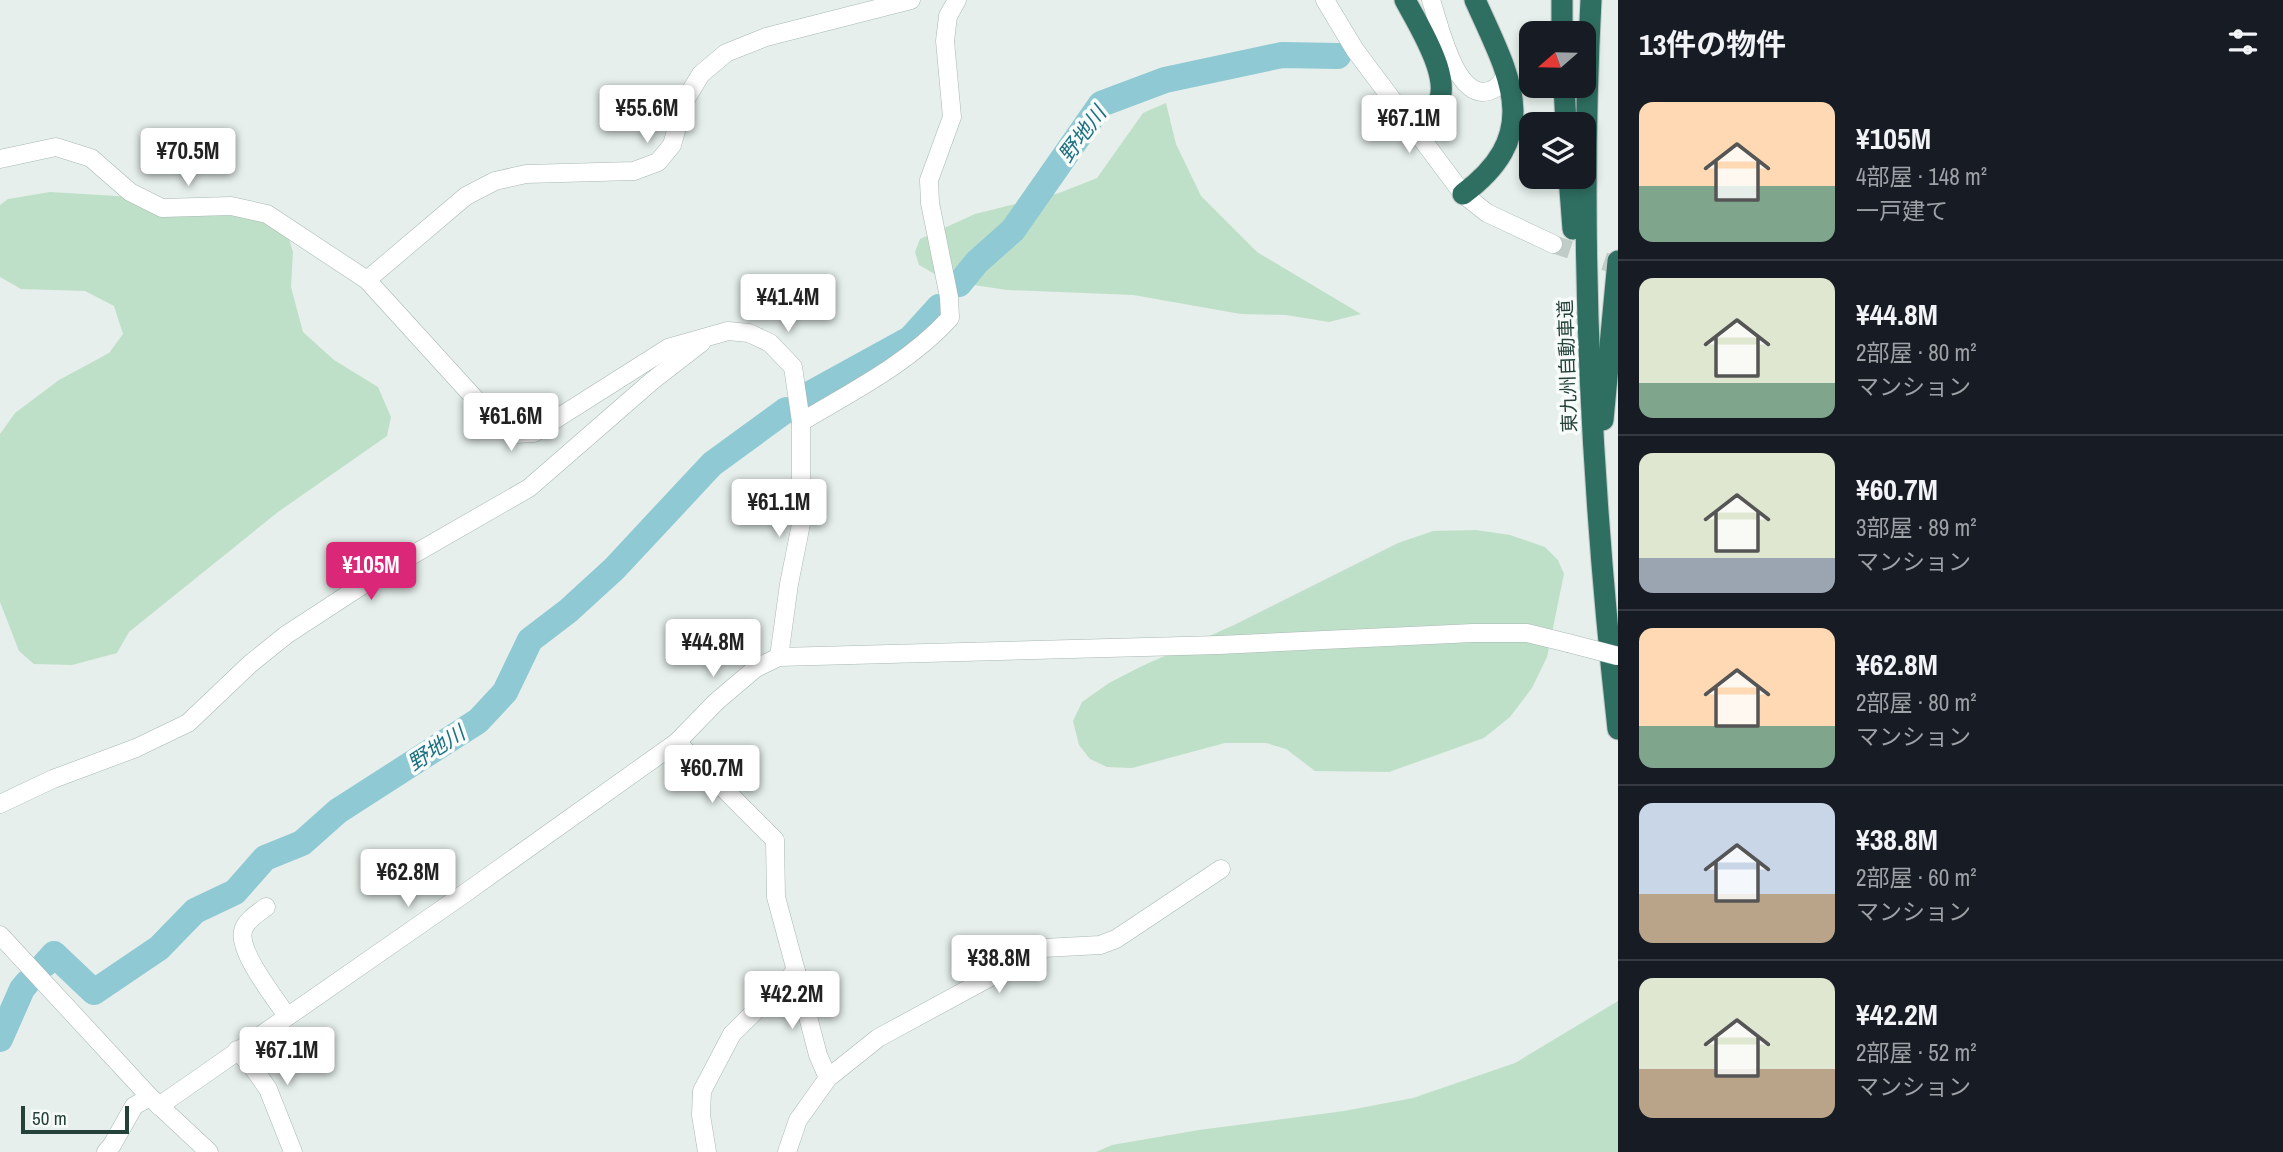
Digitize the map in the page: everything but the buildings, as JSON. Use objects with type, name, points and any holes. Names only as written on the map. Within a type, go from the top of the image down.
[{"type":"highway","points":[[1398,109],[1408,114],[1428,112],[1436,106],[1442,85],[1432,53],[1405,0]]},
{"type":"highway","points":[[1463,194],[1483,179],[1497,163],[1507,144],[1513,119],[1513,97],[1506,71],[1475,0]]},
{"type":"highway","points":[[1562,0],[1562,21]]},
{"type":"highway","name":"東九州自動車道","points":[[1591,0],[1586,212],[1590,387],[1596,501],[1613,648],[1618,729]]},
{"type":"highway","points":[[1570,189],[1578,307],[1590,387]]},
{"type":"highway","points":[[1613,648],[1609,539],[1601,443],[1618,261]]},
{"type":"street","points":[[367,280],[466,196],[495,181],[526,174],[634,172],[658,162],[672,145],[684,102],[701,74],[726,52],[766,37],[911,0]]},
{"type":"street","points":[[801,422],[901,362],[932,338],[950,318],[949,296],[930,203],[929,180],[952,117],[945,41],[948,16],[957,0]]},
{"type":"street","points":[[1325,0],[1355,50],[1463,194],[1487,213],[1553,244]]},
{"type":"street","points":[[1432,0],[1452,61],[1464,83],[1472,90],[1489,91],[1503,81],[1506,71]]},
{"type":"street","points":[[0,159],[56,148],[91,158],[130,192],[162,208],[231,206],[267,214],[367,280],[499,425],[516,434],[534,433],[668,348],[728,331],[749,333],[770,343],[793,367],[801,422],[801,524],[779,657]]},
{"type":"street","points":[[0,804],[53,779],[136,748],[188,723],[250,664],[286,635],[381,573],[529,488],[652,381],[706,339]]},
{"type":"street","points":[[106,1152],[134,1106],[154,1102],[237,1050],[461,896],[677,741],[717,701],[756,668],[779,657],[1219,645],[1473,633],[1527,634],[1568,643],[1613,648]]},
{"type":"street","points":[[677,741],[775,840],[776,897],[818,1055],[828,1078]]},
{"type":"street","points":[[787,1152],[798,1120],[828,1078],[878,1038],[1044,948],[1100,945],[1116,939],[1221,869]]},
{"type":"street","points":[[266,907],[250,920],[243,930],[243,942],[248,955],[286,1016]]},
{"type":"street","points":[[0,935],[154,1102],[209,1152]]},
{"type":"street","points":[[707,1152],[701,1115],[702,1091],[732,1034],[796,971]]},
{"type":"street","points":[[237,1050],[268,1089],[293,1152]]},
{"type":"green space","points":[[1166,103],[1176,144],[1201,196],[1257,252],[1361,314],[1329,322],[1286,315],[1241,314],[1133,295],[1007,290],[947,281],[919,265],[915,252],[920,239],[975,214],[1059,193],[1097,178],[1143,113]]},
{"type":"green space","points":[[50,192],[232,203],[282,217],[293,252],[291,287],[303,332],[334,360],[378,387],[391,417],[387,436],[278,512],[129,632],[117,653],[72,665],[34,664],[19,651],[0,602],[0,434],[15,413],[59,380],[109,353],[123,334],[114,306],[85,291],[21,289],[0,277],[0,205],[8,199]]},
{"type":"green space","points":[[1476,530],[1510,535],[1545,547],[1558,560],[1564,574],[1547,657],[1532,688],[1510,717],[1484,738],[1389,772],[1315,771],[1286,749],[1266,743],[1225,743],[1132,768],[1107,767],[1090,759],[1079,745],[1073,721],[1082,702],[1109,683],[1234,625],[1398,543],[1433,531]]},
{"type":"green space","points":[[1618,1001],[1618,1152],[1096,1152],[1112,1145],[1199,1130],[1344,1111],[1413,1098],[1515,1063]]},
{"type":"waterway","name":"野地川","points":[[959,284],[977,262],[1013,230],[1101,104],[1165,80],[1282,55],[1338,56]]},
{"type":"waterway","name":"野地川","points":[[810,394],[910,339],[939,307]]},
{"type":"waterway","name":"野地川","points":[[45,964],[54,954],[94,992],[159,948],[195,911],[235,892],[265,858],[302,843],[338,811],[478,721],[505,692],[530,640],[568,611],[614,569],[712,464],[786,410]]},
{"type":"waterway","name":"野地川","points":[[0,1039],[27,983]]},
{"type":"tunnel","points":[[1553,244],[1618,266]]}]
